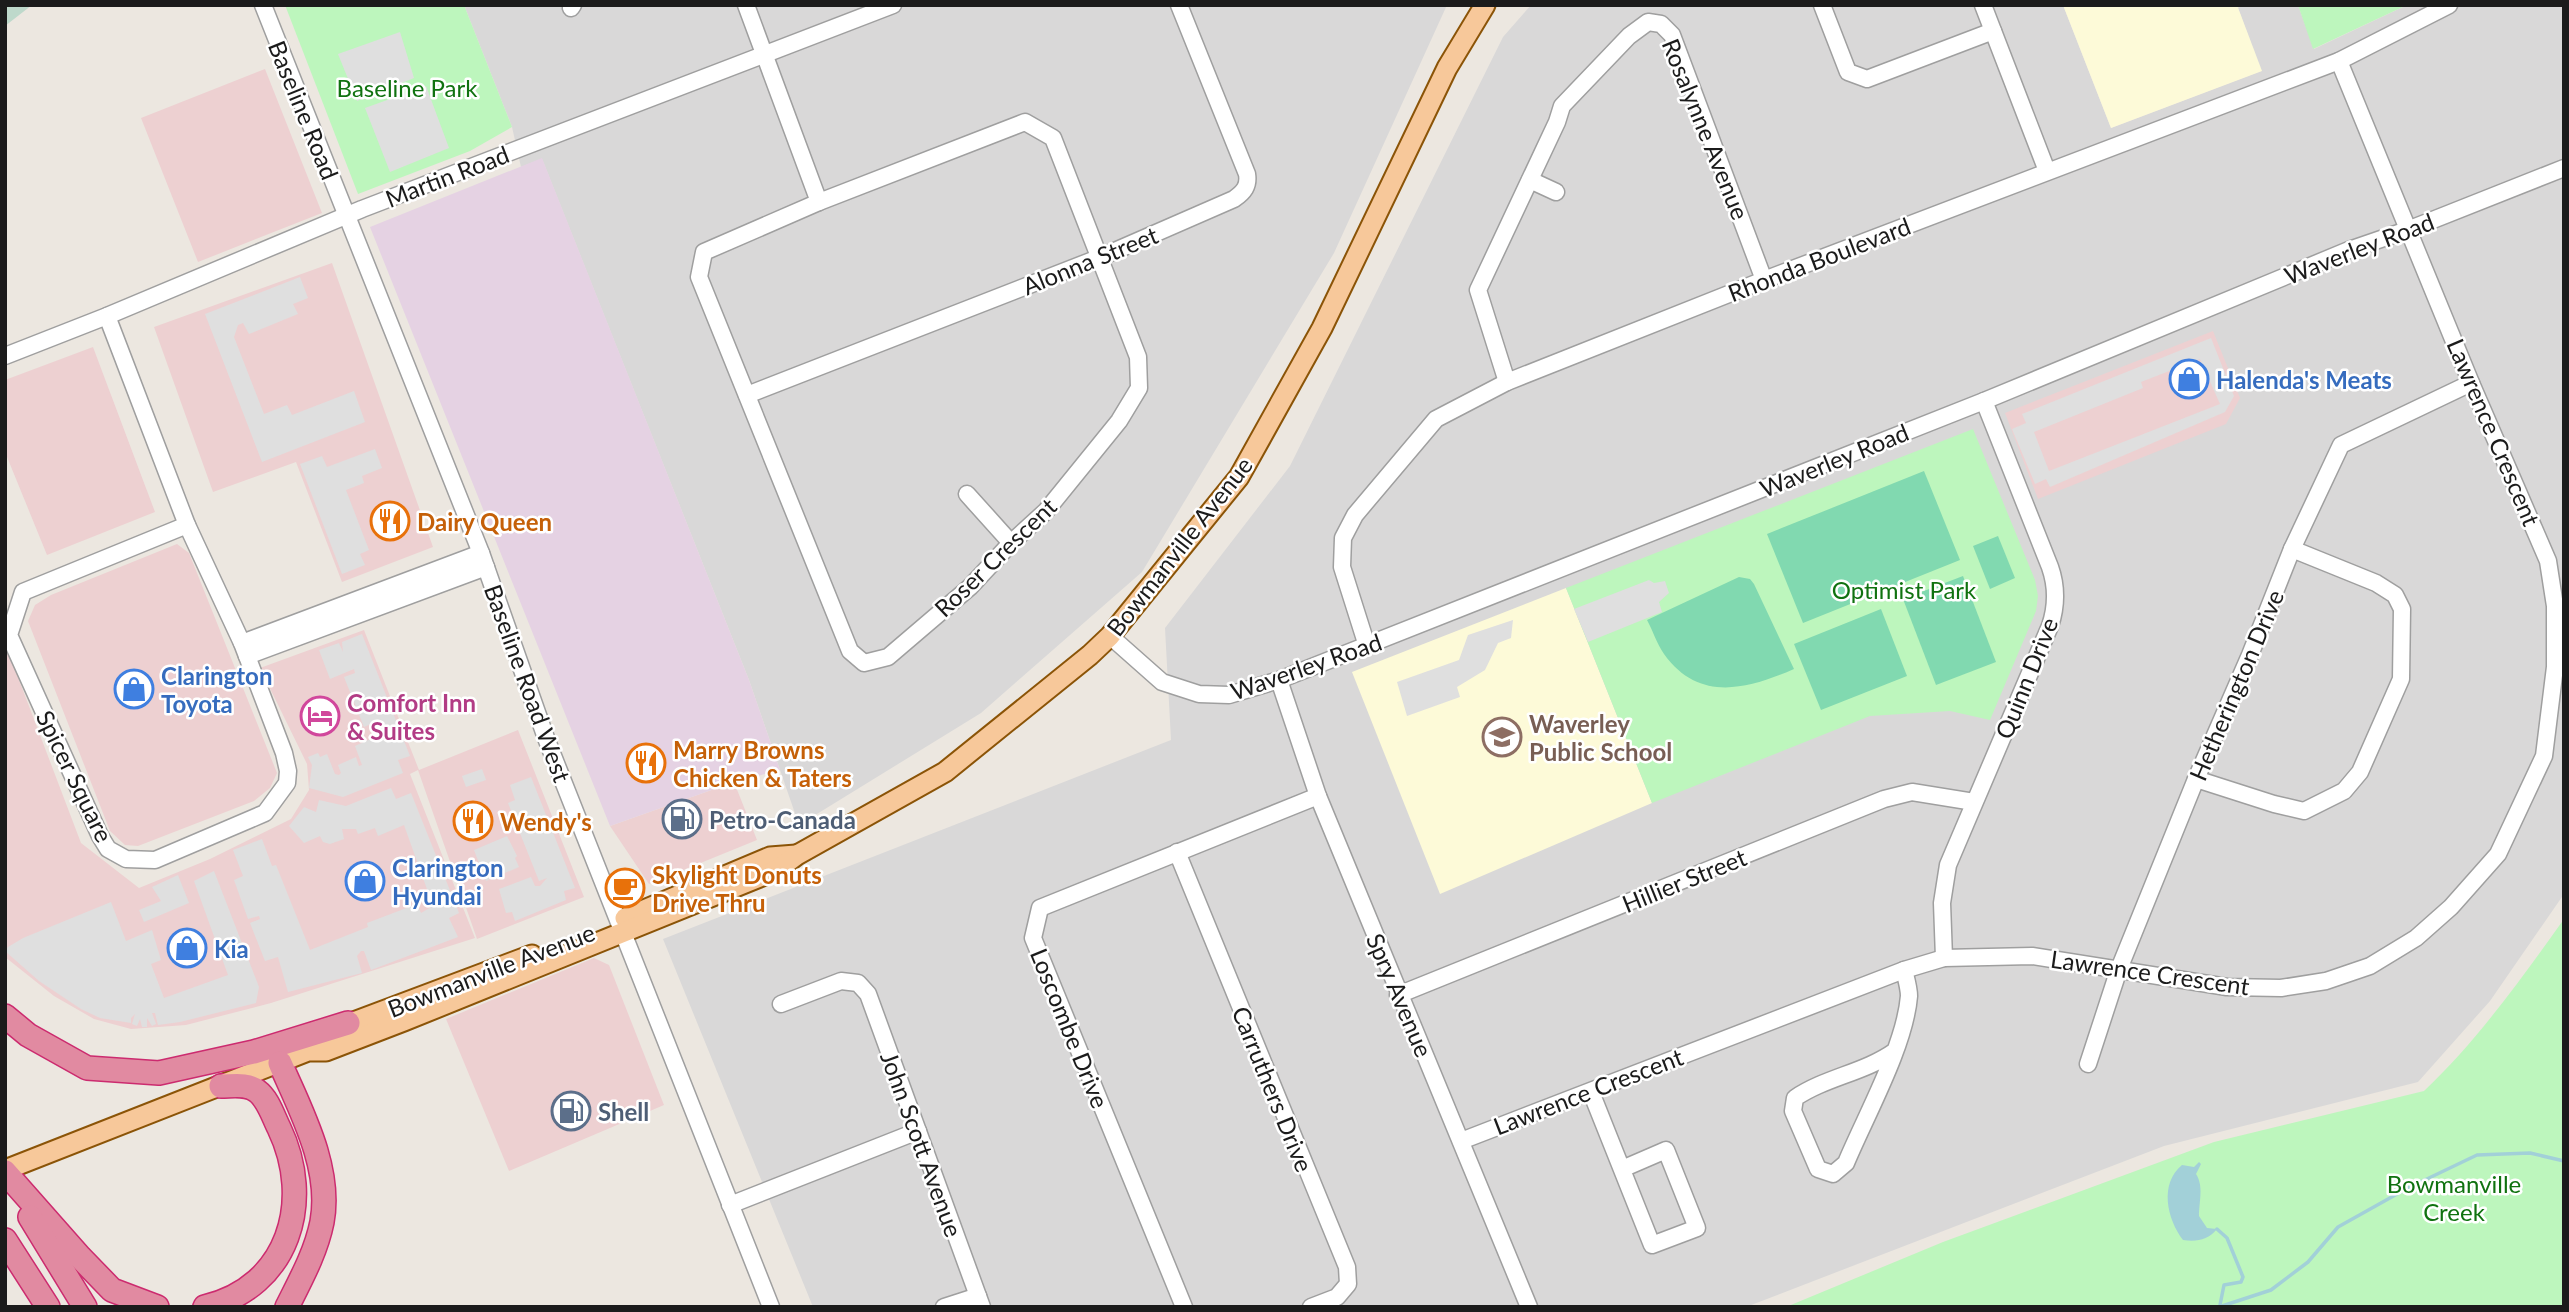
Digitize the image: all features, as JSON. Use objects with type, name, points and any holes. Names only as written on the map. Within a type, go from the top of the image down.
[{"type":"highway","points":[[5,1016],[28,1035],[87,1068],[159,1073],[254,1052],[348,1023]]},
{"type":"highway","points":[[280,1063],[310,1135],[323,1181],[322,1220],[312,1255],[288,1307]]},
{"type":"highway","points":[[205,1307],[227,1302],[253,1286],[275,1261],[292,1224],[296,1187],[286,1142],[269,1106],[258,1091],[245,1085],[221,1086]]},
{"type":"highway","points":[[5,1173],[85,1307]]},
{"type":"highway","points":[[5,1173],[112,1290],[157,1307]]},
{"type":"highway","points":[[5,1240],[48,1307]]},
{"type":"main road","name":"Bowmanville Avenue","points":[[5,1173],[308,1051],[326,1051],[621,927],[770,857],[797,855],[945,772],[1110,636],[1238,477],[1322,328],[1447,68],[1485,5]]},
{"type":"main road","name":"Bowmanville Avenue","points":[[308,1051],[321,1036],[348,1023],[621,927]]},
{"type":"street","name":"Baseline Road","points":[[263,5],[346,215]]},
{"type":"street","points":[[746,5],[819,202]]},
{"type":"street","name":"Martin Road","points":[[5,356],[346,215],[893,5]]},
{"type":"street","name":"Alonna Street","points":[[747,395],[1101,257],[1243,193],[1248,182],[1247,174],[1179,5]]},
{"type":"street","points":[[1822,5],[1848,72],[1867,79],[1993,31]]},
{"type":"street","points":[[1983,5],[2047,171]]},
{"type":"street","name":"Rhonda Boulevard","points":[[1367,646],[1342,567],[1343,538],[1354,515],[1436,419],[1507,382],[1764,280],[2339,61],[2449,5]]},
{"type":"street","name":"Rosalynne Avenue","points":[[1507,382],[1478,290],[1531,180],[1562,106],[1629,36],[1647,22],[1661,23],[1672,35],[1764,280]]},
{"type":"street","name":"Lawrence Crescent","points":[[1461,1141],[1904,970],[1944,958],[2032,956],[2227,987],[2281,988],[2326,981],[2370,966],[2416,938],[2451,907],[2498,854],[2544,756],[2557,704],[2556,606],[2548,561],[2339,61]]},
{"type":"street","name":"Roser Crescent","points":[[1025,122],[1053,138],[1138,357],[1139,388],[1119,421],[1046,511],[1011,543],[970,587],[888,657],[864,663],[850,651],[699,277],[704,253],[819,202],[1025,122]]},
{"type":"street","name":"Waverley Road","points":[[1110,636],[1162,681],[1199,694],[1229,695],[1279,680],[1984,401],[2350,250],[2410,229],[2564,167]]},
{"type":"street","points":[[1531,180],[1556,192]]},
{"type":"street","name":"Baseline Road West","points":[[346,215],[484,560],[546,738],[771,1307]]},
{"type":"street","name":"Spicer Square","points":[[107,316],[187,525],[244,649],[284,753],[288,771],[287,783],[265,813],[155,860],[126,859],[108,849],[9,635],[23,592],[187,525]]},
{"type":"street","name":"Hetherington Drive","points":[[2088,1064],[2119,969],[2196,779],[2292,550],[2341,445],[2472,383]]},
{"type":"street","name":"Quinn Drive","points":[[1944,958],[1942,904],[1948,865],[2050,626],[2056,597],[2050,567],[1984,401]]},
{"type":"street","points":[[967,494],[1011,543]]},
{"type":"street","points":[[2196,779],[2304,811],[2344,791],[2360,772],[2401,679],[2402,609],[2395,595],[2376,583],[2292,550]]},
{"type":"street","points":[[244,649],[484,560]]},
{"type":"street","name":"Spry Avenue","points":[[1279,680],[1318,796],[1529,1307]]},
{"type":"street","name":"Hillier Street","points":[[1398,995],[1884,799],[1912,793],[1974,802]]},
{"type":"street","name":"Loscombe Drive","points":[[1184,1307],[1033,938],[1040,908],[1318,796]]},
{"type":"street","name":"Carruthers Drive","points":[[1177,852],[1347,1267],[1349,1284],[1337,1297],[1311,1307]]},
{"type":"street","points":[[1895,1051],[1878,1063],[1813,1086],[1795,1098],[1793,1111],[1818,1169],[1833,1174],[1846,1163],[1895,1051],[1905,1024],[1909,993],[1904,970]]},
{"type":"street","name":"John Scott Avenue","points":[[782,1004],[841,981],[858,983],[868,994],[980,1301]]},
{"type":"street","points":[[1591,1092],[1652,1245],[1697,1228],[1666,1150],[1622,1169]]},
{"type":"street","points":[[730,1205],[918,1131]]},
{"type":"street","points":[[944,1307],[980,1301]]},
{"type":"shaded area","points":[[464,5],[1447,5],[1334,253],[1142,572],[981,713],[799,825],[749,680],[542,159],[521,167],[512,127]]},
{"type":"shaded area","points":[[1531,5],[2063,5],[2111,128],[2261,71],[2238,8],[2245,5],[2298,5],[2314,49],[2407,5],[2564,5],[2564,894],[2490,1001],[2418,1082],[2164,1146],[1746,1307],[813,1307],[663,939],[1171,740],[1165,628],[1290,466],[1503,37]]},
{"type":"shaded area","points":[[2063,5],[2237,5],[2262,71],[2111,128]]},
{"type":"shaded area","points":[[400,32],[414,78],[357,101],[338,54]]},
{"type":"shaded area","points":[[265,69],[322,213],[198,262],[141,118]]},
{"type":"shaded area","points":[[426,86],[449,148],[390,172],[365,108]]},
{"type":"shaded area","points":[[542,158],[749,680],[780,770],[734,782],[610,826],[370,227]]},
{"type":"shaded area","points":[[332,263],[433,547],[342,582],[296,462],[213,492],[154,327]]},
{"type":"shaded area","points":[[300,277],[308,298],[293,304],[298,314],[249,334],[243,323],[238,325],[234,337],[264,414],[287,405],[292,415],[354,391],[365,422],[262,462],[205,314]]},
{"type":"shaded area","points":[[2213,331],[2240,398],[2226,424],[2038,499],[2005,413]]},
{"type":"shaded area","points":[[2211,338],[2234,396],[2225,412],[2050,487],[2046,479],[2035,484],[2012,429],[2026,423],[2022,414]],"holes":[[[2200,359],[2220,404],[2049,471],[2034,432],[2143,388],[2141,382]]]},
{"type":"shaded area","points":[[93,347],[155,512],[47,555],[5,452],[5,380]]},
{"type":"shaded area","points":[[375,449],[382,468],[362,476],[364,483],[346,490],[369,550],[360,554],[365,565],[342,574],[300,464],[322,456],[327,467]]},
{"type":"shaded area","points":[[177,544],[189,553],[277,773],[270,788],[254,801],[138,846],[125,845],[110,831],[28,621],[35,605],[51,595]]},
{"type":"shaded area","points":[[1649,580],[1654,583],[1665,581],[1669,593],[1659,602],[1662,612],[1588,642],[1574,609]]},
{"type":"shaded area","name":"Waverley Public School","points":[[1566,588],[1652,803],[1440,894],[1352,672]]},
{"type":"shaded area","points":[[1513,620],[1511,638],[1498,643],[1485,670],[1457,687],[1460,697],[1407,716],[1397,682],[1459,660],[1468,635]]},
{"type":"shaded area","points":[[364,630],[419,770],[518,730],[584,897],[477,939],[418,770],[410,774],[475,938],[271,1003],[186,1025],[131,1029],[94,1019],[54,996],[5,957],[5,643],[81,843],[139,888],[210,859],[291,819],[309,790],[307,764],[260,668]]},
{"type":"shaded area","points":[[362,634],[410,756],[398,760],[403,773],[343,797],[309,788],[312,765],[308,757],[318,753],[320,757],[327,754],[335,774],[339,775],[341,773],[338,765],[356,757],[359,766],[362,765],[355,746],[379,735],[373,723],[364,727],[344,677],[355,673],[354,669],[330,679],[319,650],[339,643],[343,652],[342,642]]},
{"type":"shaded area","points":[[482,769],[486,780],[466,787],[462,776]]},
{"type":"shaded area","points":[[531,777],[575,888],[564,891],[566,900],[515,921],[512,912],[506,913],[499,889],[531,877],[535,886],[540,886],[547,878],[539,881],[508,803],[515,800],[510,785]]},
{"type":"shaded area","points":[[734,782],[757,840],[649,884],[610,826]]},
{"type":"shaded area","points":[[391,788],[396,799],[411,793],[459,913],[449,918],[458,937],[371,970],[364,951],[361,951],[357,956],[362,973],[288,992],[278,957],[265,961],[250,923],[260,919],[259,916],[248,919],[234,880],[243,876],[233,850],[262,839],[272,866],[276,865],[310,950],[368,927],[367,923],[417,904],[421,913],[433,906],[404,825],[378,836],[375,828],[358,834],[356,829],[342,829],[344,839],[330,844],[323,842],[320,836],[304,843],[289,826],[304,807],[316,812],[319,800],[346,806]]},
{"type":"shaded area","points":[[507,836],[517,856],[515,858],[519,867],[486,881],[474,850]]},
{"type":"shaded area","points":[[214,871],[259,987],[256,1003],[158,1025],[155,1013],[152,1013],[156,1024],[152,1026],[147,1018],[147,1027],[142,1027],[140,1019],[137,1026],[132,1024],[135,1014],[131,1023],[100,1018],[81,1009],[39,981],[5,951],[23,938],[111,902],[126,941],[152,930],[161,960],[151,964],[164,998],[228,975],[194,881]]},
{"type":"shaded area","points":[[178,875],[189,903],[144,922],[139,910],[161,901],[152,887]]},
{"type":"shaded area","points":[[594,958],[609,965],[664,1105],[509,1171],[446,1019]]},
{"type":"green space","points":[[5,5],[32,5],[5,26]]},
{"type":"green space","name":"Baseline Park","points":[[285,5],[464,5],[512,127],[470,151],[358,194]]},
{"type":"green space","points":[[2298,5],[2407,5],[2313,49]]},
{"type":"green space","name":"Optimist Park","points":[[1973,429],[2035,580],[2038,596],[2036,611],[1990,720],[1950,711],[1870,716],[1652,803],[1566,588]]},
{"type":"green space","points":[[1924,471],[1960,560],[1803,623],[1767,534]]},
{"type":"green space","points":[[1998,536],[2015,578],[1990,589],[1973,546]]},
{"type":"green space","points":[[1963,576],[1996,662],[1936,685],[1903,599]]},
{"type":"green space","points":[[1739,577],[1750,579],[1754,584],[1794,669],[1742,686],[1708,686],[1678,670],[1659,646],[1647,620]]},
{"type":"green space","points":[[1881,609],[1907,676],[1821,710],[1794,644]]},
{"type":"green space","name":"Bowmanville Creek","points":[[2564,919],[2564,1307],[1786,1307],[1943,1242],[2214,1142],[2424,1091],[2515,987]]},
{"type":"water","points":[[2199,1162],[2201,1164],[2196,1174],[2200,1189],[2199,1216],[2207,1228],[2217,1229],[2202,1239],[2183,1240],[2170,1212],[2170,1182],[2182,1165],[2194,1167]]},
{"type":"waterway","name":"Bowmanville Creek","points":[[2219,1307],[2271,1290],[2308,1262],[2338,1227],[2406,1189],[2477,1155],[2530,1153],[2564,1161]]},
{"type":"waterway","points":[[2217,1229],[2227,1238],[2243,1277],[2241,1282],[2224,1285],[2220,1305]]},
{"type":"place","name":"Halenda's Meats","points":[[2189,379]]},
{"type":"place","name":"Dairy Queen","points":[[390,521]]},
{"type":"place","name":"Clarington Toyota","points":[[134,689]]},
{"type":"place","name":"Comfort Inn & Suites","points":[[320,716]]},
{"type":"place","name":"Waverley Public School","points":[[1502,737]]},
{"type":"place","name":"Marry Browns Chicken & Taters","points":[[646,763]]},
{"type":"place","name":"Petro-Canada","points":[[682,819]]},
{"type":"place","name":"Wendy's","points":[[473,821]]},
{"type":"place","name":"Clarington Hyundai","points":[[365,881]]},
{"type":"place","name":"Skylight Donuts Drive Thru","points":[[625,888]]},
{"type":"place","name":"Kia","points":[[187,948]]},
{"type":"place","name":"Shell","points":[[571,1111]]}]
